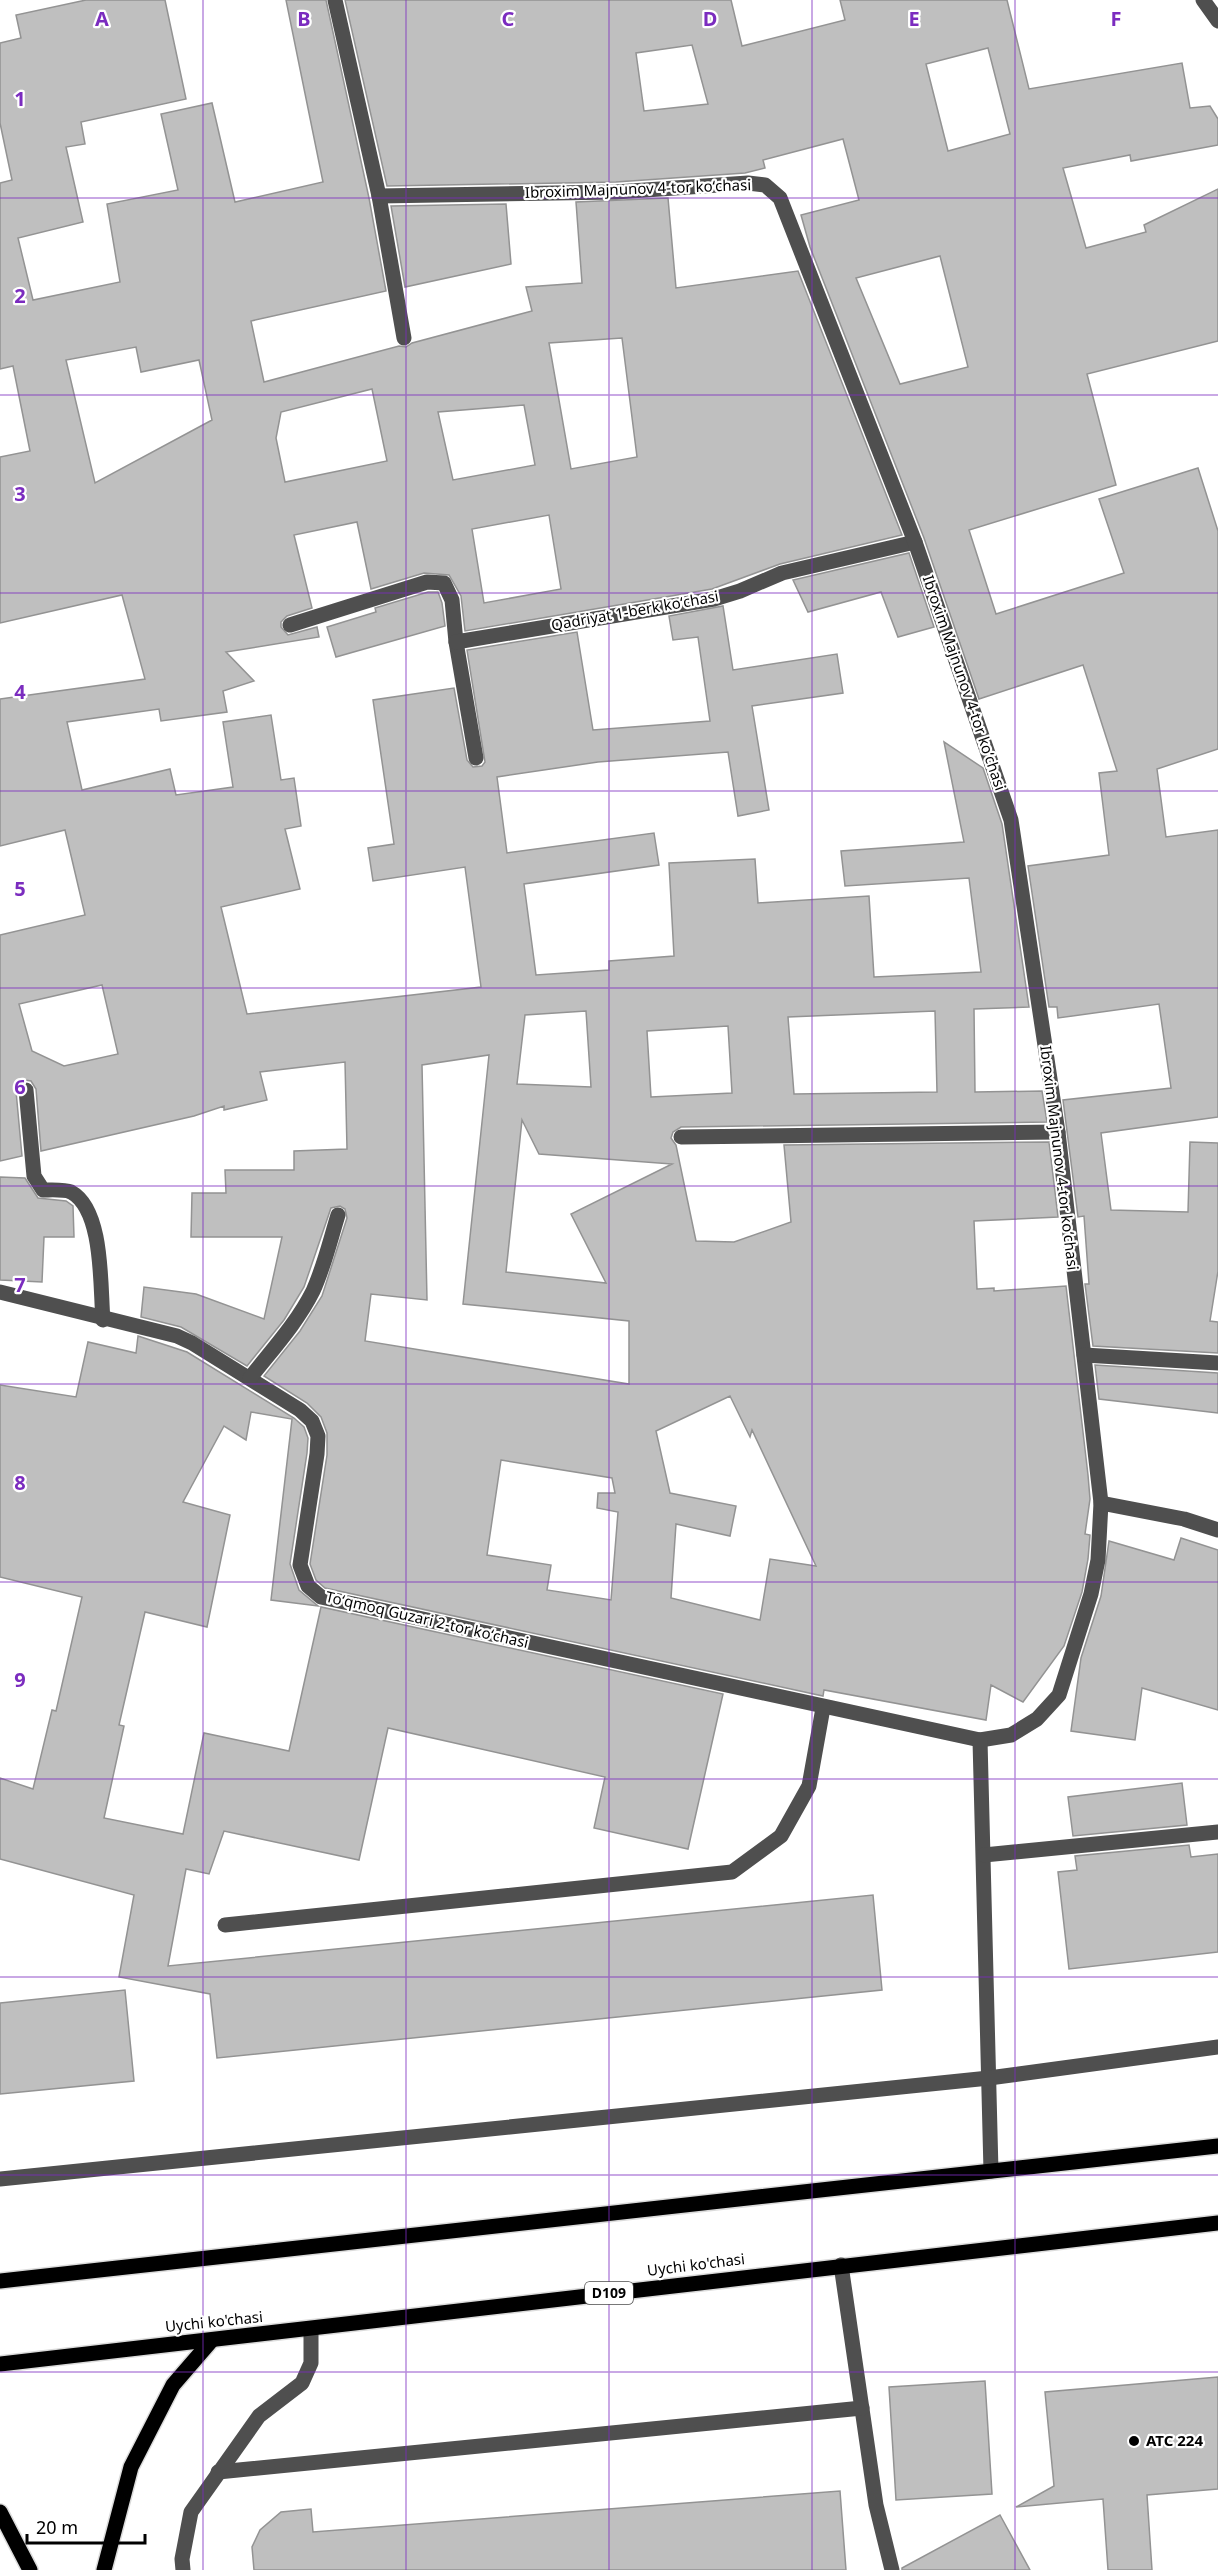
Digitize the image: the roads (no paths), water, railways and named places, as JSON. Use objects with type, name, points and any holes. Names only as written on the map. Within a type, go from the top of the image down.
[{"type":"main road","points":[[0,2281],[1218,2146]]},
{"type":"main road","name":"Uychi ko'chasi","points":[[0,2364],[1218,2223]]},
{"type":"main road","points":[[104,2570],[131,2467],[172,2385],[211,2341]]},
{"type":"main road","points":[[0,2512],[30,2570]]},
{"type":"street","points":[[335,0],[379,196],[404,338]]},
{"type":"street","points":[[1203,0],[1218,21]]},
{"type":"street","name":"Ibroxim Majnunov 4-tor koʻchasi","points":[[379,196],[616,192],[748,183],[765,185],[780,198],[915,542],[1011,820],[1058,1131],[1101,1503],[1098,1560],[1091,1594],[1059,1695],[1037,1719],[1011,1735],[980,1740]]},
{"type":"street","name":"Qadriyat 1-berk koʻchasi","points":[[456,642],[714,599],[740,591],[782,573],[915,542]]},
{"type":"street","points":[[290,625],[436,581],[444,583],[449,589],[476,759]]},
{"type":"street","points":[[26,1090],[34,1176],[38,1184],[43,1190],[69,1191],[81,1200],[93,1221],[103,1320]]},
{"type":"street","points":[[681,1137],[1058,1131]]},
{"type":"street","points":[[250,1378],[291,1326],[312,1293],[323,1268],[338,1215]]},
{"type":"street","name":"Toʻqmoq Guzari 2-tor koʻchasi","points":[[0,1292],[103,1320],[177,1336],[250,1378],[300,1410],[312,1421],[318,1436],[300,1564],[308,1586],[321,1597],[823,1708],[980,1740]]},
{"type":"street","points":[[1084,1355],[1218,1363]]},
{"type":"street","points":[[1101,1503],[1184,1519],[1218,1530]]},
{"type":"street","points":[[225,1924],[732,1872],[781,1836],[809,1786],[823,1708]]},
{"type":"street","points":[[980,1740],[991,2171]]},
{"type":"street","points":[[984,1856],[1218,1832]]},
{"type":"street","points":[[0,2179],[989,2078],[1218,2047]]},
{"type":"street","points":[[841,2265],[876,2505],[892,2570]]},
{"type":"street","points":[[183,2570],[182,2559],[191,2512],[259,2416],[302,2383],[311,2363],[310,2329]]},
{"type":"street","points":[[219,2472],[862,2408]]},
{"type":"place","name":"ATC 224","points":[[1134,2441]]}]
